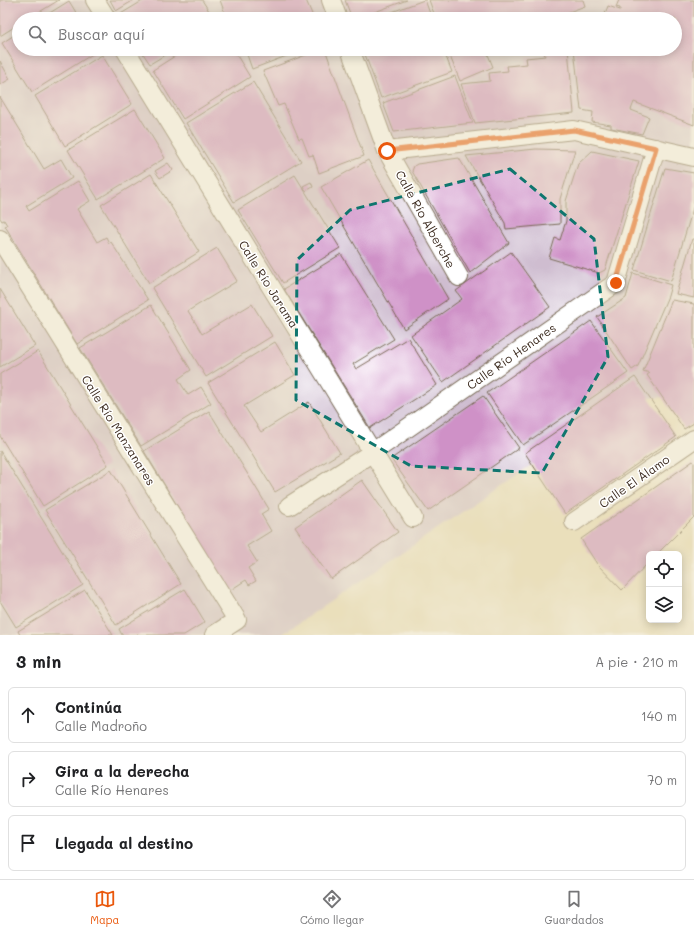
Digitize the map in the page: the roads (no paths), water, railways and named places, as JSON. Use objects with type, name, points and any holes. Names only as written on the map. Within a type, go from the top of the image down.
[{"type":"street","points":[[95,0],[103,12]]},
{"type":"street","points":[[331,0],[335,12]]},
{"type":"street","name":"Calle Río Jarama","points":[[129,56],[413,518]]},
{"type":"street","name":"Calle Río Alberche","points":[[353,56],[387,151],[459,277]]},
{"type":"street","points":[[387,151],[574,130],[694,157]]},
{"type":"street","name":"Calle Río Henares","points":[[289,506],[373,452],[616,283],[656,148]]},
{"type":"street","name":"Calle Río Manzanares","points":[[0,239],[238,620],[214,635]]},
{"type":"street","name":"Calle El Álamo","points":[[574,522],[694,440]]}]
